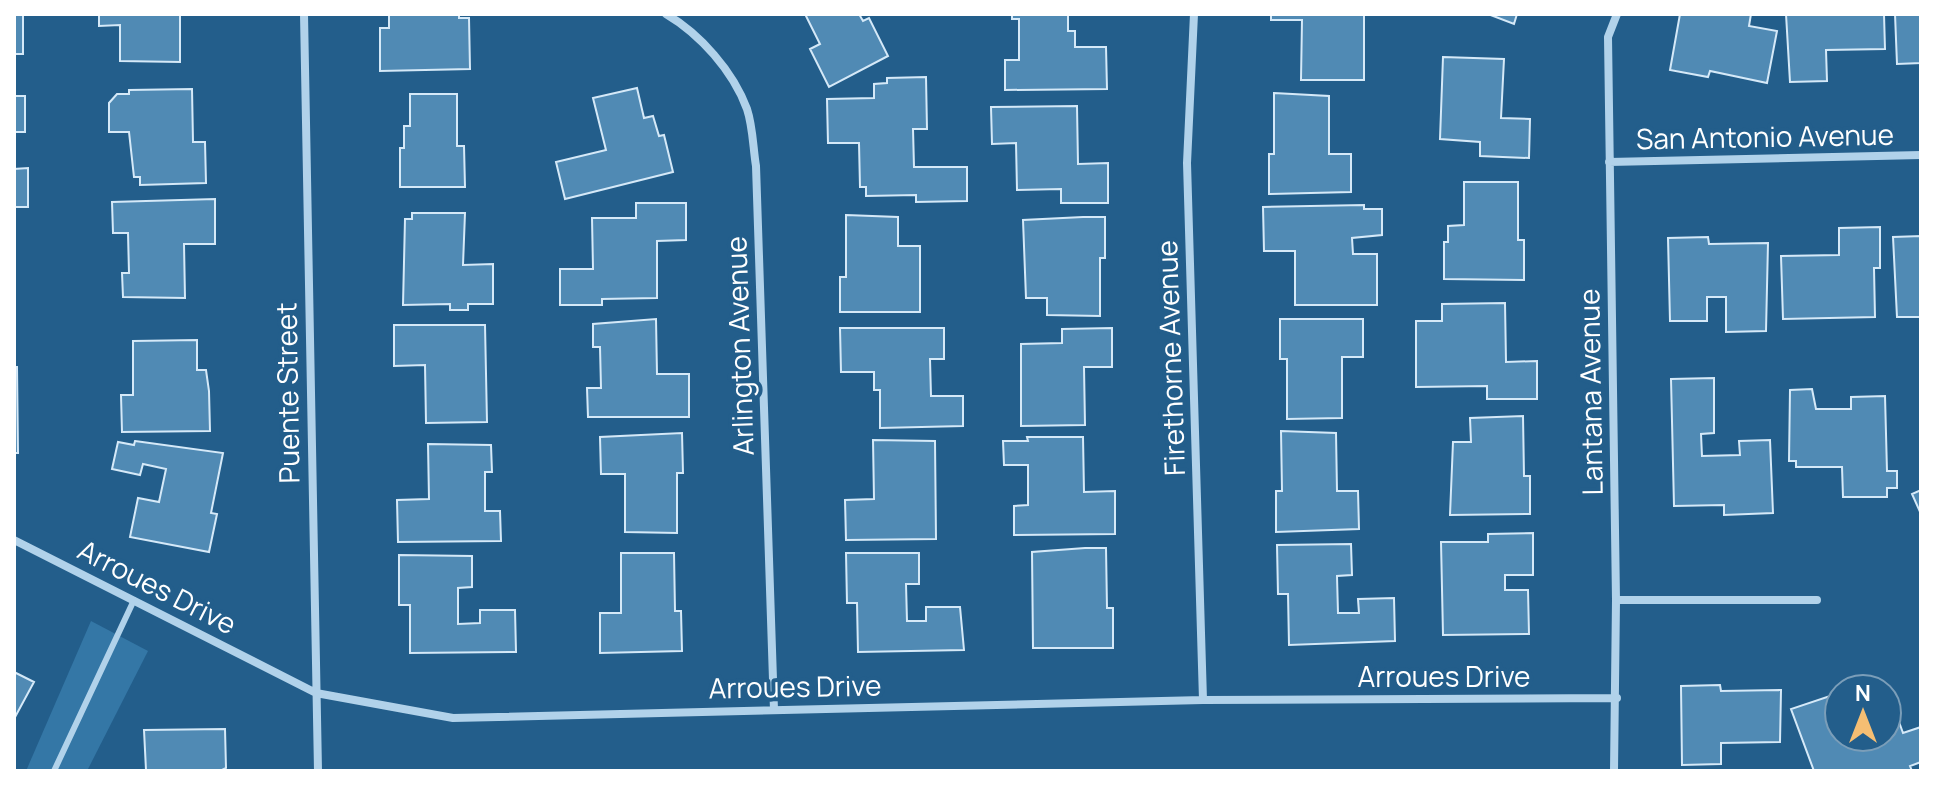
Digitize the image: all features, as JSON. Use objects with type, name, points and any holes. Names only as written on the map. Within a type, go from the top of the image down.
[{"type":"street","name":"Puente Street","points":[[304,14],[318,771]]},
{"type":"street","name":"Arlington Avenue","points":[[666,14],[684,25],[722,64],[747,110],[756,166],[774,710]]},
{"type":"street","name":"Firethorne Avenue","points":[[1194,14],[1187,163],[1203,700]]},
{"type":"street","name":"Lantana Avenue","points":[[1614,771],[1617,698],[1608,37],[1617,14]]},
{"type":"street","name":"San Antonio Avenue","points":[[1609,162],[1921,155]]},
{"type":"street","name":"Arroues Drive","points":[[14,540],[316,693],[453,718],[1203,700],[1617,698]]},
{"type":"street","points":[[1616,600],[1817,600]]},
{"type":"lane","points":[[54,771],[134,600]]},
{"type":"shaded area","points":[[91,621],[148,651],[87,771],[26,771]]},
{"type":"building","points":[[14,14],[23,14],[23,54],[14,54]]},
{"type":"building","points":[[99,14],[180,14],[180,62],[120,61],[120,25],[99,26]]},
{"type":"building","points":[[389,14],[459,14],[459,18],[469,18],[470,69],[380,71],[380,28],[389,28]]},
{"type":"building","points":[[805,14],[859,14],[863,21],[869,18],[888,56],[829,87],[810,49],[820,44]]},
{"type":"building","points":[[1012,14],[1068,14],[1068,31],[1075,31],[1075,47],[1106,47],[1107,89],[1005,90],[1005,60],[1019,60],[1019,19],[1012,19]]},
{"type":"building","points":[[1271,14],[1364,14],[1364,80],[1301,80],[1302,20],[1271,20]]},
{"type":"building","points":[[1488,14],[1517,14],[1514,24]]},
{"type":"building","points":[[1680,14],[1751,14],[1749,26],[1777,31],[1767,83],[1710,71],[1708,77],[1670,70]]},
{"type":"building","points":[[1786,14],[1884,14],[1885,49],[1826,50],[1827,81],[1790,82]]},
{"type":"building","points":[[1895,14],[1921,14],[1921,63],[1897,64]]},
{"type":"building","points":[[1443,57],[1504,59],[1501,118],[1530,119],[1529,158],[1480,156],[1480,142],[1440,139]]},
{"type":"building","points":[[926,77],[927,129],[913,129],[914,167],[967,167],[967,201],[916,202],[916,195],[866,196],[866,187],[860,187],[859,143],[828,143],[827,99],[874,98],[874,84],[887,83],[887,78]]},
{"type":"building","points":[[637,88],[644,118],[653,116],[659,136],[664,135],[673,172],[565,199],[556,162],[606,150],[593,98]]},
{"type":"building","points":[[192,89],[193,142],[205,142],[206,183],[140,185],[140,177],[134,177],[129,132],[109,132],[109,103],[117,94],[129,94],[129,90]]},
{"type":"building","points":[[1274,93],[1329,96],[1329,154],[1351,154],[1351,192],[1269,194],[1269,154],[1274,154]]},
{"type":"building","points":[[410,94],[457,94],[457,146],[464,146],[465,187],[400,187],[400,148],[404,148],[404,126],[410,126]]},
{"type":"building","points":[[14,96],[25,96],[25,132],[14,132]]},
{"type":"building","points":[[1077,106],[1078,164],[1108,163],[1108,203],[1061,203],[1061,189],[1017,190],[1016,143],[992,144],[991,107]]},
{"type":"building","points":[[28,168],[28,207],[14,207],[14,169]]},
{"type":"building","points":[[1464,182],[1518,182],[1518,240],[1524,240],[1524,280],[1444,279],[1444,242],[1448,242],[1448,226],[1464,225]]},
{"type":"building","points":[[215,199],[215,244],[184,244],[185,298],[123,297],[122,273],[129,273],[128,233],[113,233],[112,202]]},
{"type":"building","points":[[636,203],[686,203],[686,240],[657,241],[657,298],[602,299],[602,305],[560,305],[560,269],[593,269],[592,218],[636,218]]},
{"type":"building","points":[[1364,205],[1364,209],[1382,209],[1382,235],[1352,238],[1353,254],[1377,254],[1377,305],[1295,305],[1295,251],[1264,251],[1263,207]]},
{"type":"building","points":[[412,213],[465,213],[463,265],[493,264],[493,304],[468,304],[468,310],[450,310],[450,304],[403,305],[405,219],[412,219]]},
{"type":"building","points":[[846,215],[898,217],[898,246],[920,246],[920,312],[840,312],[840,277],[846,277]]},
{"type":"building","points":[[1105,217],[1105,258],[1100,258],[1100,316],[1047,315],[1047,298],[1026,298],[1023,220]]},
{"type":"building","points":[[1880,227],[1880,268],[1874,268],[1875,317],[1783,319],[1781,256],[1839,255],[1839,228]]},
{"type":"building","points":[[1921,236],[1921,317],[1897,317],[1893,237]]},
{"type":"building","points":[[1708,237],[1709,244],[1768,243],[1766,331],[1726,332],[1726,297],[1707,297],[1707,321],[1670,321],[1668,238]]},
{"type":"building","points":[[1505,303],[1506,362],[1537,361],[1537,399],[1487,399],[1487,386],[1416,387],[1416,321],[1442,321],[1442,304]]},
{"type":"building","points":[[656,319],[657,374],[689,374],[689,417],[588,417],[587,388],[601,388],[600,347],[593,347],[593,324]]},
{"type":"building","points":[[1280,319],[1363,319],[1363,357],[1342,357],[1342,418],[1287,419],[1287,359],[1280,359]]},
{"type":"building","points":[[394,325],[485,325],[487,422],[426,423],[425,365],[394,366]]},
{"type":"building","points":[[840,328],[944,328],[944,359],[930,359],[931,396],[963,396],[963,426],[880,428],[880,390],[874,390],[874,372],[841,372]]},
{"type":"building","points":[[1112,328],[1112,367],[1084,367],[1085,425],[1021,426],[1021,344],[1062,343],[1062,329]]},
{"type":"building","points":[[197,340],[197,370],[206,370],[209,391],[210,431],[122,432],[121,395],[133,395],[133,341]]},
{"type":"building","points":[[14,367],[17,367],[18,453],[14,453]]},
{"type":"building","points":[[1714,378],[1714,433],[1701,434],[1702,456],[1740,455],[1739,441],[1770,440],[1773,513],[1724,515],[1724,505],[1674,506],[1671,379]]},
{"type":"building","points":[[1812,389],[1816,409],[1851,409],[1851,397],[1885,396],[1887,471],[1897,471],[1897,488],[1887,488],[1887,497],[1843,497],[1842,467],[1796,467],[1796,461],[1789,461],[1790,390]]},
{"type":"building","points":[[1523,416],[1524,476],[1530,476],[1530,514],[1450,515],[1453,442],[1471,442],[1470,418]]},
{"type":"building","points":[[1281,431],[1336,433],[1337,491],[1358,491],[1359,529],[1276,532],[1276,491],[1282,491]]},
{"type":"building","points":[[682,433],[683,473],[677,473],[677,533],[625,532],[625,474],[601,474],[600,437]]},
{"type":"building","points":[[1027,437],[1083,437],[1084,492],[1115,491],[1115,534],[1014,535],[1014,506],[1028,505],[1028,465],[1004,465],[1003,441],[1028,441]]},
{"type":"building","points":[[873,440],[935,441],[936,539],[846,540],[845,500],[874,499]]},
{"type":"building","points":[[135,441],[223,453],[211,513],[217,514],[209,552],[130,537],[138,498],[159,502],[166,469],[143,464],[140,475],[112,469],[118,442],[134,445]]},
{"type":"building","points":[[428,444],[491,445],[492,472],[485,472],[485,511],[500,511],[501,541],[398,542],[397,500],[429,499]]},
{"type":"building","points":[[1921,490],[1921,514],[1912,494]]},
{"type":"building","points":[[1533,533],[1533,575],[1505,575],[1505,590],[1528,590],[1529,634],[1443,635],[1441,542],[1488,542],[1488,534]]},
{"type":"building","points":[[1351,544],[1352,575],[1337,576],[1338,613],[1359,613],[1358,599],[1394,598],[1395,641],[1289,645],[1288,594],[1278,594],[1277,545]]},
{"type":"building","points":[[1106,548],[1107,608],[1113,608],[1113,648],[1033,648],[1032,552]]},
{"type":"building","points":[[621,553],[674,553],[675,611],[681,611],[682,651],[600,653],[600,613],[621,613]]},
{"type":"building","points":[[846,553],[919,553],[919,584],[906,584],[907,621],[926,621],[926,607],[960,607],[964,650],[858,652],[857,603],[847,603]]},
{"type":"building","points":[[399,555],[472,556],[472,587],[458,588],[458,624],[480,623],[480,610],[515,610],[516,652],[410,653],[410,605],[399,605]]},
{"type":"building","points":[[14,672],[34,682],[14,719]]},
{"type":"building","points":[[1720,685],[1721,691],[1781,690],[1780,742],[1721,743],[1721,764],[1682,765],[1681,686]]},
{"type":"building","points":[[1823,698],[1823,753],[1903,753],[1903,733],[1921,727],[1921,762],[1910,766],[1912,771],[1814,771],[1791,709]]},
{"type":"building","points":[[225,729],[226,768],[220,771],[146,770],[144,730]]}]
